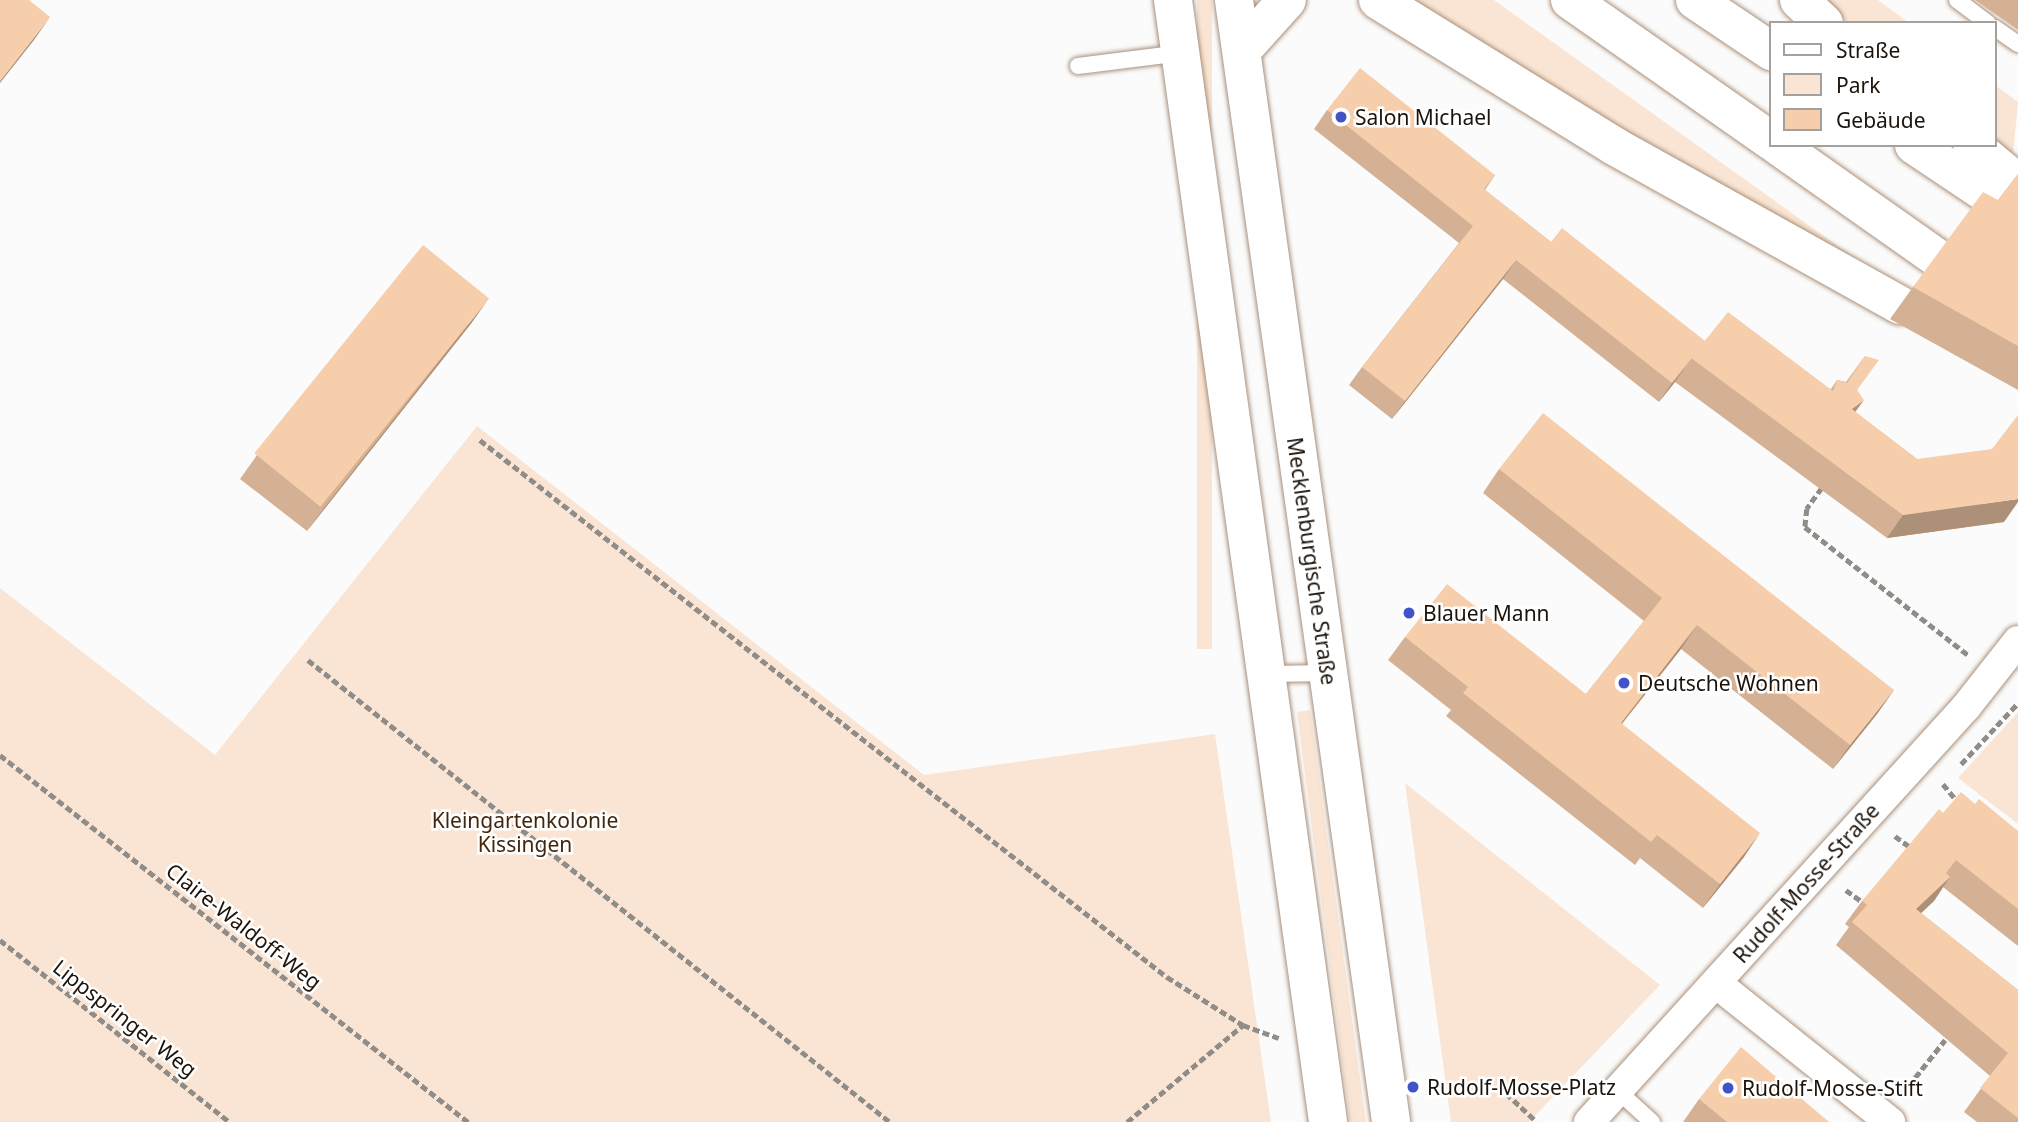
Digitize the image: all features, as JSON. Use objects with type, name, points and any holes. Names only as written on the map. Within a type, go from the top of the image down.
[{"type":"main road","points":[[1173,0],[1270,674],[1328,1122]]},
{"type":"main road","name":"Mecklenburgische Straße","points":[[1234,0],[1391,1122]]},
{"type":"main road","points":[[1242,50],[1287,0]]},
{"type":"main road","points":[[1570,0],[1770,140]]},
{"type":"main road","points":[[1695,0],[1770,50]]},
{"type":"main road","points":[[1800,0],[1822,21]]},
{"type":"main road","points":[[1378,1],[1614,146],[1900,306]]},
{"type":"main road","points":[[1780,147],[1936,257]]},
{"type":"main road","points":[[1918,147],[2007,192],[1973,147]]},
{"type":"street","name":"Rudolf-Mosse-Straße","points":[[1589,1122],[1980,692],[2018,640]]},
{"type":"street","points":[[1716,983],[1894,1110]]},
{"type":"lane","points":[[1957,0],[1985,21]]},
{"type":"lane","points":[[1997,29],[2018,44]]},
{"type":"lane","points":[[1077,66],[1181,52]]},
{"type":"lane","points":[[1270,674],[1328,673]]},
{"type":"lane","points":[[1618,1091],[1652,1122]]},
{"type":"path","points":[[480,440],[1167,977],[1243,1025],[1282,1039],[1318,1037]]},
{"type":"path","points":[[1822,488],[1807,509],[1805,527],[1975,660]]},
{"type":"path","points":[[308,660],[890,1122]]},
{"type":"path","points":[[1957,768],[2018,703]]},
{"type":"path","name":"Claire-Waldoff-Weg","points":[[0,755],[468,1122]]},
{"type":"path","points":[[1948,778],[1940,787],[1969,810]]},
{"type":"path","points":[[1895,836],[1910,848]]},
{"type":"path","points":[[1846,890],[1864,903]]},
{"type":"path","name":"Lippspringer Weg","points":[[0,940],[230,1122]]},
{"type":"path","points":[[1127,1122],[1243,1025]]},
{"type":"path","points":[[1894,1110],[1945,1040]]},
{"type":"path","points":[[1506,1093],[1537,1122]]},
{"type":"green space","points":[[1197,0],[1212,0],[1212,649],[1197,649]]},
{"type":"green space","points":[[1399,0],[1494,0],[1856,259],[1758,211]]},
{"type":"green space","points":[[1823,0],[1878,0],[1906,21],[1846,21]]},
{"type":"green space","points":[[1997,86],[2018,102],[2013,155],[1997,143]]},
{"type":"green space","name":"Kleingartenkolonie Kissingen","points":[[477,426],[924,775],[1215,734],[1271,1122],[0,1122],[0,588],[215,755]]},
{"type":"green space","points":[[1310,710],[1366,1122],[1350,1122],[1297,712]]},
{"type":"green space","points":[[2018,712],[2018,824],[1958,778]]},
{"type":"green space","points":[[1405,783],[1660,985],[1529,1122],[1451,1122]]},
{"type":"building","points":[[0,0],[29,0],[50,17],[0,81]]},
{"type":"building","points":[[1360,68],[1495,175],[1484,189],[1551,242],[1562,228],[1705,341],[1672,383],[1516,260],[1405,401],[1362,367],[1473,226],[1327,110]]},
{"type":"building","points":[[2018,174],[2018,346],[1913,287],[1983,192],[1998,200]]},
{"type":"building","points":[[423,245],[489,298],[320,507],[254,453]]},
{"type":"building","points":[[1728,312],[1833,391],[1837,380],[1847,383],[1865,356],[1879,360],[1857,390],[1864,400],[1852,409],[1917,459],[1992,449],[2018,415],[2018,499],[1903,515],[1691,358]]},
{"type":"building","points":[[1543,413],[1894,690],[1850,745],[1697,625],[1621,723],[1760,833],[1720,884],[1657,835],[1651,842],[1463,693],[1468,687],[1405,637],[1447,584],[1586,694],[1662,598],[1499,469]]},
{"type":"building","points":[[1961,792],[1975,804],[1979,799],[2018,831],[2018,909],[1956,860],[1946,873],[1950,877],[1916,909],[2018,990],[2018,1118],[1980,1088],[2008,1053],[1852,922],[1867,905],[1862,901],[1939,809],[1943,813]]},
{"type":"building","points":[[1741,1047],[1829,1122],[1727,1122],[1699,1099]]},
{"type":"place","name":"Salon Michael","points":[[1341,117]]},
{"type":"place","name":"Blauer Mann","points":[[1409,613]]},
{"type":"place","name":"Deutsche Wohnen","points":[[1624,683]]},
{"type":"place","name":"Rudolf-Mosse-Platz","points":[[1413,1087]]},
{"type":"place","name":"Rudolf-Mosse-Stift","points":[[1728,1088]]}]
